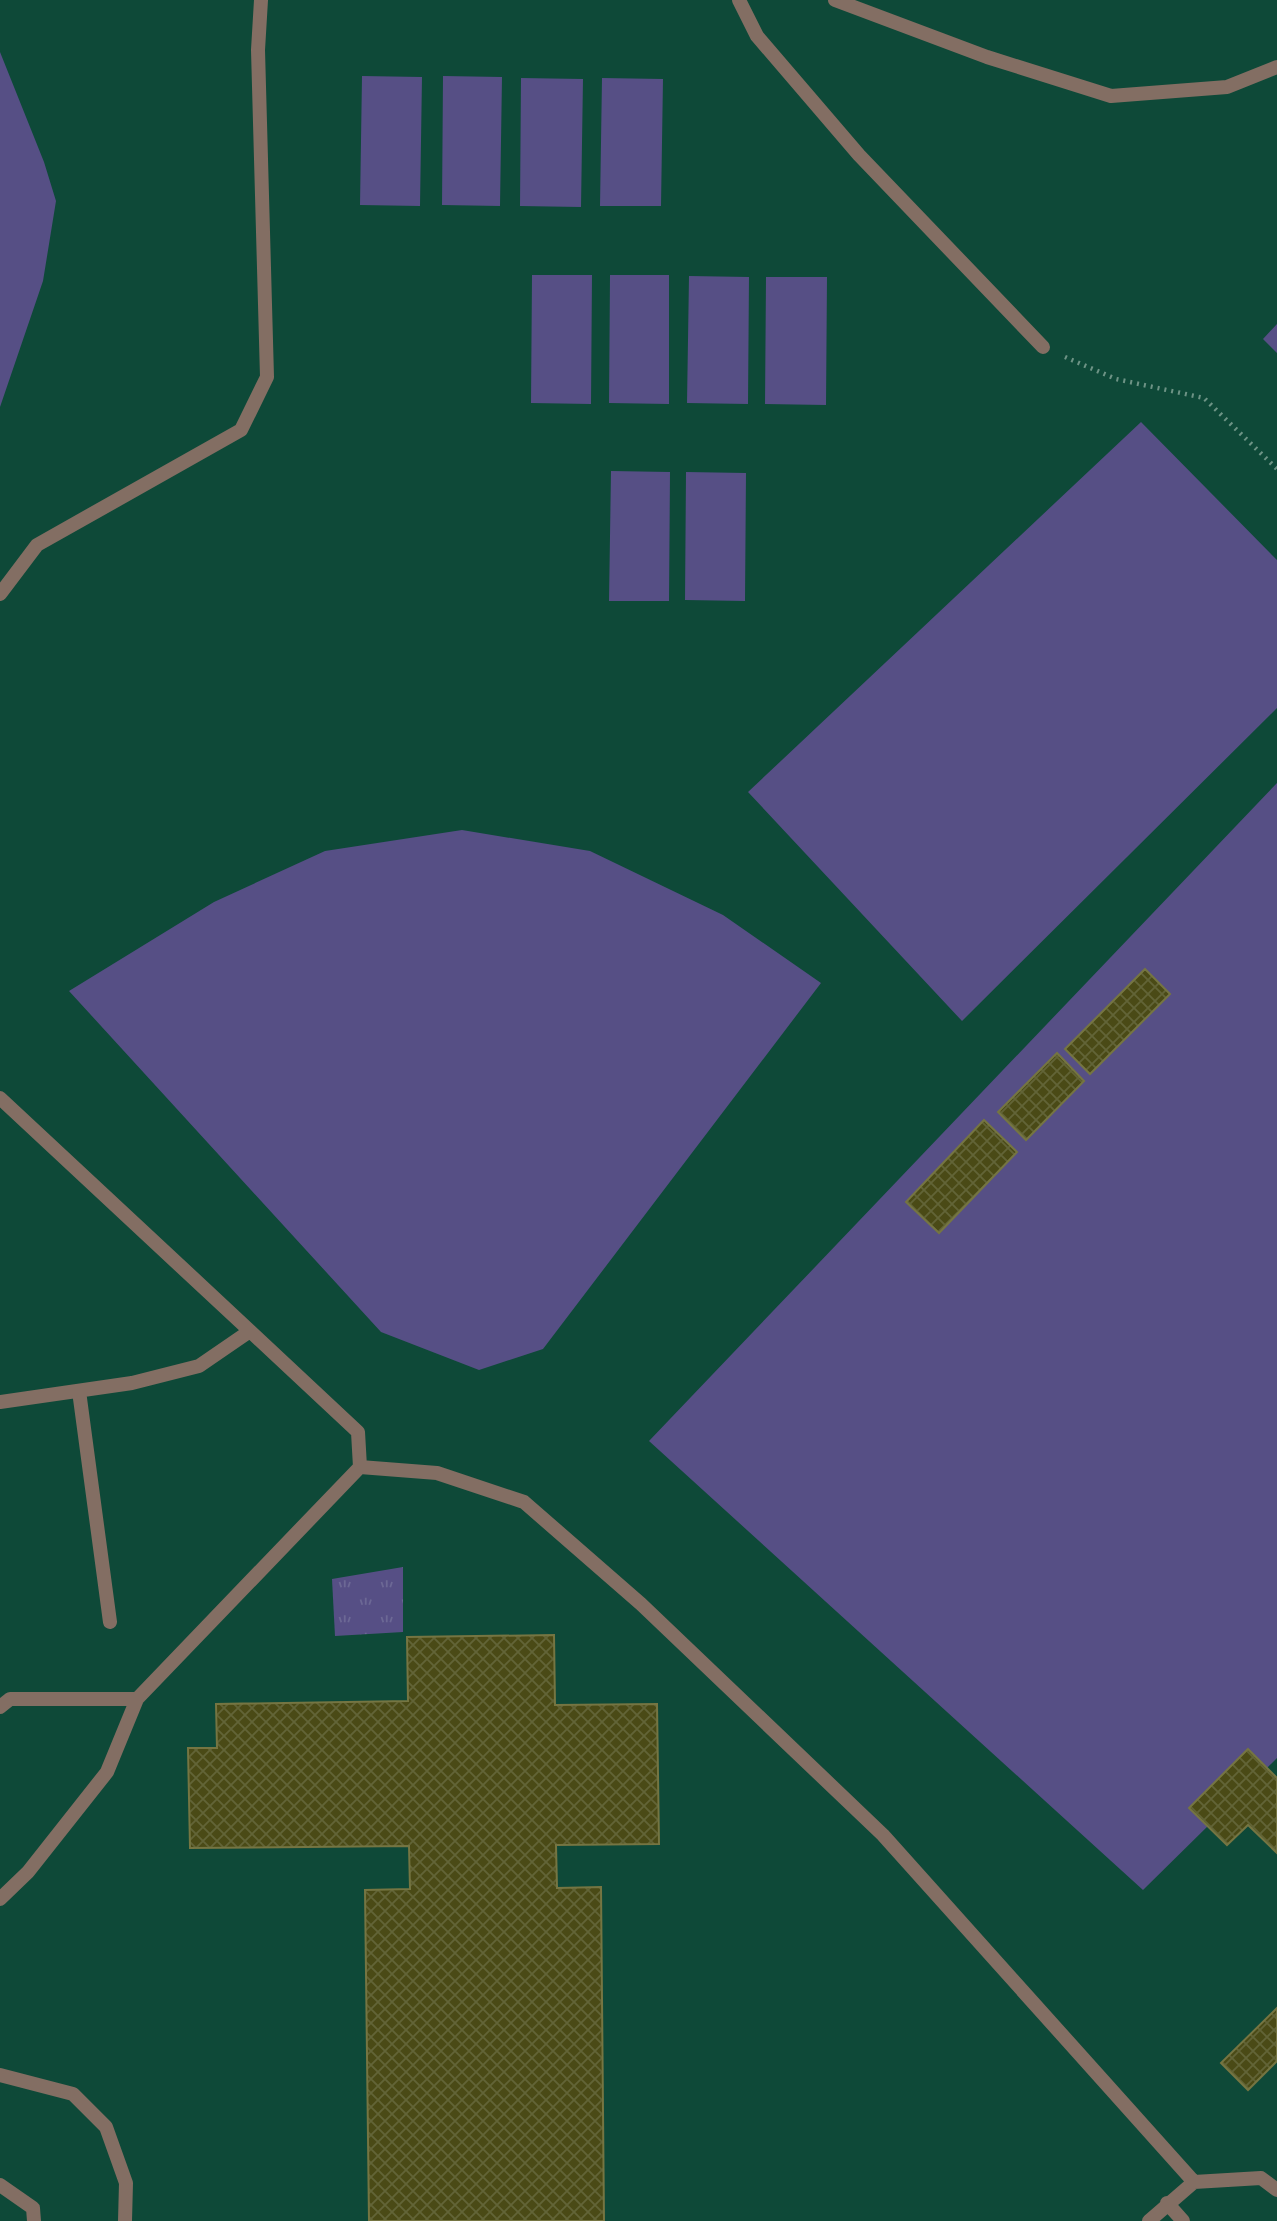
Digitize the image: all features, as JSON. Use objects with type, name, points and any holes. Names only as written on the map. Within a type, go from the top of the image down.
[{"type":"lane","points":[[0,594],[37,545],[241,430],[267,377],[258,50],[261,0]]},
{"type":"lane","points":[[739,0],[757,36],[859,155],[1043,347]]},
{"type":"lane","points":[[835,0],[987,57],[1111,96],[1227,87],[1277,67]]},
{"type":"lane","points":[[0,1098],[358,1432],[360,1467],[137,1699],[107,1772],[28,1872],[0,1899]]},
{"type":"lane","points":[[0,1402],[132,1383],[199,1366],[250,1331]]},
{"type":"lane","points":[[79,1391],[110,1622]]},
{"type":"lane","points":[[360,1467],[437,1473],[524,1502],[641,1604],[883,1835],[1194,2182]]},
{"type":"lane","points":[[0,1707],[10,1699],[137,1699]]},
{"type":"lane","points":[[0,2075],[73,2094],[106,2127],[126,2183],[125,2221]]},
{"type":"lane","points":[[1149,2221],[1194,2182],[1261,2178],[1277,2190]]},
{"type":"lane","points":[[0,2185],[33,2208],[34,2221]]},
{"type":"lane","points":[[1167,2203],[1183,2221]]},
{"type":"path","points":[[1043,347],[1116,379],[1204,398],[1277,469]]},
{"type":"shaded area","points":[[0,0],[1277,0],[1277,2221],[0,2221]]},
{"type":"green space","points":[[0,52],[44,162],[56,201],[43,281],[0,407]]},
{"type":"green space","points":[[362,76],[422,77],[420,206],[360,205]]},
{"type":"green space","points":[[443,76],[502,77],[500,206],[442,205]]},
{"type":"green space","points":[[521,78],[583,79],[581,207],[520,206]]},
{"type":"green space","points":[[602,78],[663,79],[661,206],[600,206]]},
{"type":"green space","points":[[532,275],[592,275],[591,404],[531,403]]},
{"type":"green space","points":[[610,275],[669,275],[669,404],[609,403]]},
{"type":"green space","points":[[689,276],[749,277],[748,404],[687,403]]},
{"type":"green space","points":[[766,277],[827,277],[826,405],[765,404]]},
{"type":"green space","points":[[1277,324],[1277,353],[1263,339]]},
{"type":"green space","points":[[1141,422],[1277,560],[1277,708],[962,1021],[748,792]]},
{"type":"green space","points":[[611,471],[670,472],[669,601],[609,601]]},
{"type":"green space","points":[[686,472],[746,473],[745,601],[685,600]]},
{"type":"green space","points":[[1277,783],[1277,1758],[1143,1890],[649,1441]]},
{"type":"green space","points":[[462,830],[590,851],[723,915],[821,983],[543,1349],[479,1370],[381,1332],[69,991],[214,902],[325,851]]},
{"type":"green space","points":[[403,1567],[403,1632],[335,1636],[332,1579]]},
{"type":"building","points":[[1145,969],[1170,994],[1090,1074],[1065,1049]]},
{"type":"building","points":[[1057,1053],[1084,1081],[1026,1140],[998,1112]]},
{"type":"building","points":[[984,1120],[1017,1152],[939,1233],[906,1202]]},
{"type":"building","points":[[554,1635],[555,1705],[657,1704],[659,1844],[556,1845],[557,1888],[601,1887],[604,2221],[369,2221],[365,1890],[410,1889],[409,1846],[190,1848],[188,1748],[217,1748],[216,1704],[408,1701],[407,1637]]},
{"type":"building","points":[[1248,1749],[1277,1778],[1277,1853],[1248,1825],[1227,1845],[1189,1808]]},
{"type":"building","points":[[1277,2008],[1277,2061],[1248,2090],[1221,2063]]}]
